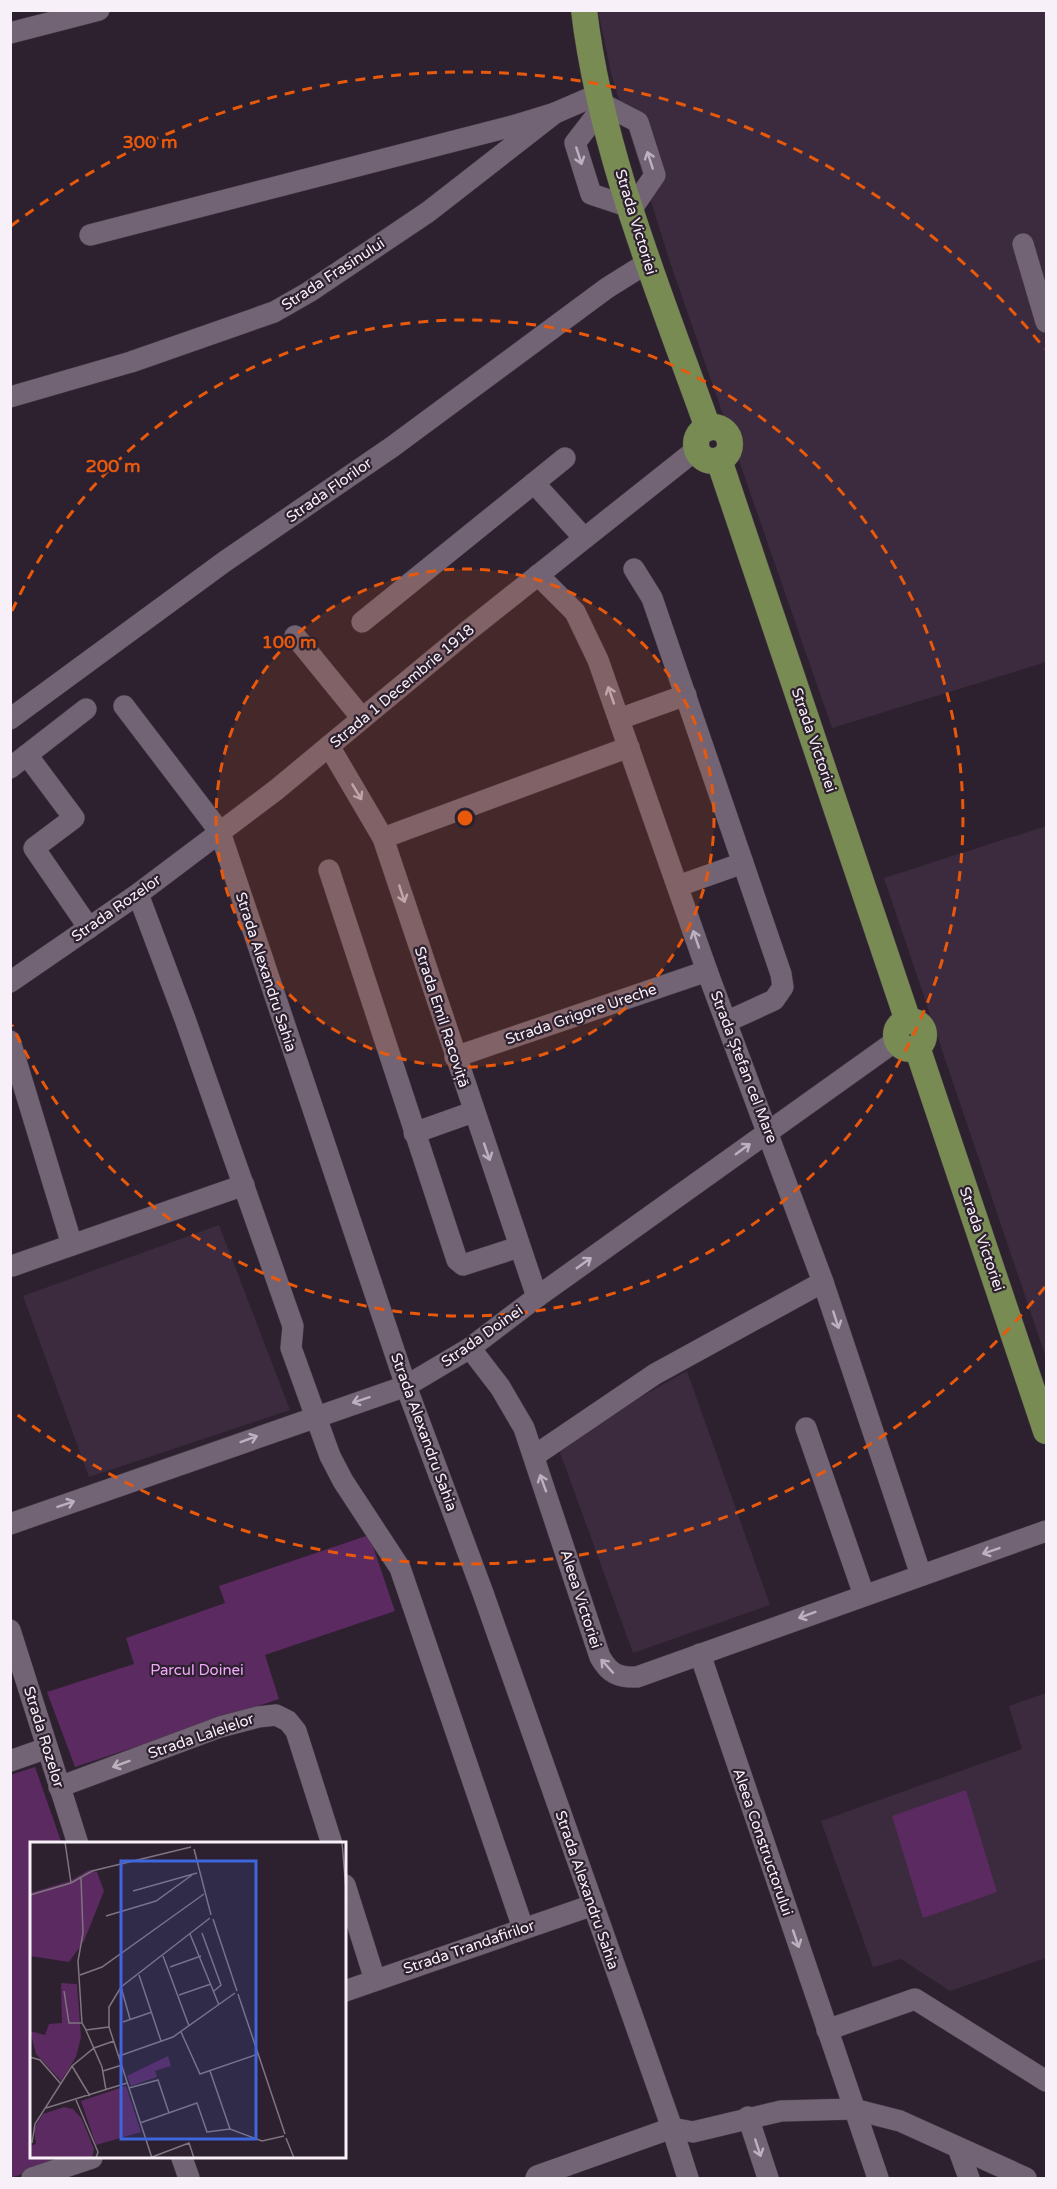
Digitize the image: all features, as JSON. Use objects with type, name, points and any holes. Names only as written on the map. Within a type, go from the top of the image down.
[{"type":"main road","name":"Strada Victoriei","points":[[584,10],[600,101],[647,263],[907,1036],[1047,1431]]},
{"type":"street","points":[[10,33],[99,10]]},
{"type":"street","points":[[90,235],[345,170],[600,101]]},
{"type":"street","points":[[600,101],[575,143],[591,194],[631,209]]},
{"type":"street","name":"Strada Frasinului","points":[[10,397],[130,362],[274,312],[309,292],[428,212],[555,113]]},
{"type":"street","points":[[1023,244],[1047,322]]},
{"type":"street","name":"Strada Florilor","points":[[10,719],[224,562],[392,447],[607,288],[647,263]]},
{"type":"street","name":"Strada 1 Decembrie 1918","points":[[220,832],[584,538],[708,446]]},
{"type":"street","points":[[362,622],[565,458]]},
{"type":"street","points":[[534,483],[584,538]]},
{"type":"street","points":[[634,569],[652,598],[781,974],[783,987],[774,1000],[726,1022]]},
{"type":"street","name":"Strada Ștefan cel Mare","points":[[538,575],[575,612],[586,631],[707,971],[769,1131],[820,1273],[921,1575]]},
{"type":"street","points":[[295,636],[361,717]]},
{"type":"street","points":[[619,720],[686,695]]},
{"type":"street","name":"Strada Alexandru Sahia","points":[[124,706],[220,832],[405,1386],[483,1593],[688,2178]]},
{"type":"street","points":[[10,768],[86,709]]},
{"type":"street","name":"Strada Emil Racoviță","points":[[329,746],[384,838],[473,1112],[537,1297]]},
{"type":"street","points":[[384,838],[629,747]]},
{"type":"street","points":[[27,755],[74,818],[34,848],[89,928]]},
{"type":"street","name":"Strada Rozelor","points":[[10,982],[138,894],[220,832]]},
{"type":"street","points":[[678,886],[743,863]]},
{"type":"street","points":[[329,870],[457,1260],[463,1265],[474,1263],[519,1247]]},
{"type":"street","points":[[138,894],[293,1326],[291,1348],[315,1415],[336,1470],[400,1568],[523,1928]]},
{"type":"street","name":"Strada Grigore Ureche","points":[[455,1057],[707,971]]},
{"type":"street","name":"Strada Doinei","points":[[10,1524],[315,1415],[405,1386],[470,1348],[537,1297],[769,1131],[907,1036]]},
{"type":"street","points":[[10,1041],[72,1245]]},
{"type":"street","points":[[414,1132],[473,1112]]},
{"type":"street","points":[[12,1266],[244,1185]]},
{"type":"street","points":[[534,1456],[655,1374],[820,1273]]},
{"type":"street","name":"Aleea Victoriei","points":[[470,1348],[512,1406],[534,1456],[600,1657],[607,1670],[622,1678],[637,1677],[1047,1531]]},
{"type":"street","points":[[806,1428],[864,1595]]},
{"type":"street","name":"Strada Rozelor","points":[[10,1630],[77,1842]]},
{"type":"street","name":"Aleea Constructorului","points":[[700,1654],[878,2178]]},
{"type":"street","name":"Strada Lalelelor","points":[[59,1787],[220,1727],[258,1717],[276,1715],[288,1721],[296,1731],[331,1842]]},
{"type":"street","points":[[10,1761],[47,1748]]},
{"type":"street","points":[[346,1888],[375,1980]]},
{"type":"street","name":"Strada Trandafirilor","points":[[346,1990],[592,1905]]},
{"type":"street","points":[[827,2030],[915,1999],[1047,2081]]},
{"type":"street","points":[[536,2178],[672,2128],[693,2132],[748,2117],[816,2108],[854,2109],[900,2121],[1026,2178]]},
{"type":"street","points":[[748,2117],[768,2178]]},
{"type":"street","points":[[958,2148],[969,2178]]},
{"type":"street","points":[[32,2178],[86,2159]]},
{"type":"street","points":[[183,2159],[189,2178]]},
{"type":"shaded area","points":[[598,11],[1046,11],[1046,662],[832,728],[670,262],[612,77]]},
{"type":"shaded area","points":[[1046,826],[1046,1358],[884,878]]},
{"type":"shaded area","points":[[219,1225],[290,1410],[89,1477],[23,1296]]},
{"type":"shaded area","points":[[687,1371],[770,1605],[633,1653],[557,1444]]},
{"type":"shaded area","points":[[1046,1693],[1046,1958],[950,1991],[901,1959],[873,1967],[821,1821],[1022,1749],[1009,1706]]},
{"type":"green space","name":"Parcul Doinei","points":[[369,1535],[395,1611],[265,1655],[279,1699],[75,1767],[47,1692],[134,1664],[126,1638],[225,1603],[219,1586]]},
{"type":"green space","points":[[35,1767],[61,1842],[30,1842],[30,2159],[71,2159],[10,2178],[10,1775]]},
{"type":"green space","points":[[966,1790],[997,1892],[923,1918],[892,1816]]}]
